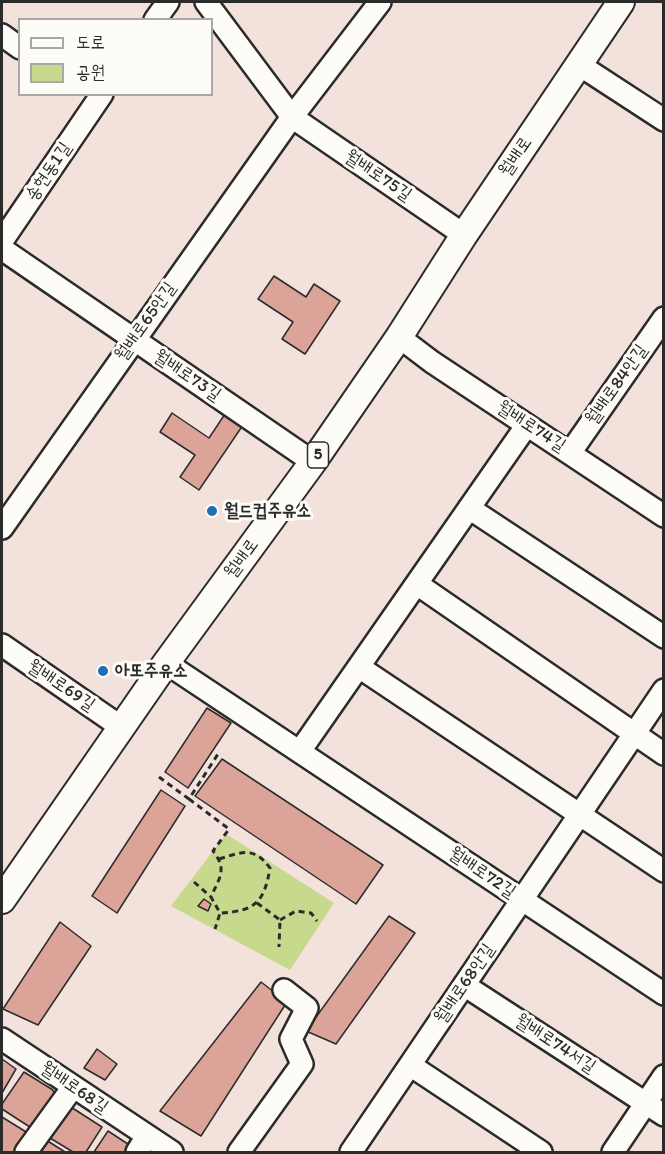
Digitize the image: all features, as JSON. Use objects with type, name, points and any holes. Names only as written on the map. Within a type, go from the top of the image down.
[{"type":"main road","name":"월배로","points":[[2,900],[166,663],[313,462],[399,337],[578,64],[615,3]]},
{"type":"street","points":[[156,18],[168,2]]},
{"type":"street","name":"월배로75길","points":[[206,2],[292,117],[464,235]]},
{"type":"street","points":[[292,117],[380,2]]},
{"type":"street","points":[[2,35],[18,47]]},
{"type":"street","points":[[578,64],[663,120]]},
{"type":"street","name":"송현동1길","points":[[2,241],[94,97]]},
{"type":"street","name":"월배로65안길","points":[[2,528],[133,339],[292,117]]},
{"type":"street","name":"월배로73길","points":[[2,249],[313,462]]},
{"type":"street","name":"월배로84안길","points":[[570,453],[663,318]]},
{"type":"street","name":"월배로74길","points":[[399,337],[432,362],[663,516]]},
{"type":"street","points":[[300,752],[527,424]]},
{"type":"street","points":[[469,508],[663,637]]},
{"type":"street","points":[[417,584],[663,754]]},
{"type":"street","name":"월배로69길","points":[[2,645],[122,727]]},
{"type":"street","name":"월배로72길","points":[[166,663],[663,994]]},
{"type":"street","points":[[359,667],[663,872]]},
{"type":"street","name":"월배로68안길","points":[[356,1150],[410,1065],[663,690]]},
{"type":"street","name":"월배로74서길","points":[[464,985],[663,1115]]},
{"type":"street","points":[[239,1152],[302,1064],[291,1040],[307,1008],[284,990]]},
{"type":"street","name":"월배로68길","points":[[2,1039],[73,1087],[142,1144],[172,1152]]},
{"type":"street","points":[[410,1065],[541,1152]]},
{"type":"street","points":[[613,1152],[663,1076]]},
{"type":"street","points":[[26,1152],[73,1087]]},
{"type":"path","points":[[189,799],[218,754]]},
{"type":"path","points":[[159,777],[229,829],[213,851],[219,859],[222,873],[211,897]]},
{"type":"path","points":[[219,859],[245,851],[263,858],[270,868],[268,881],[257,903],[240,912],[220,913]]},
{"type":"path","points":[[194,882],[211,897],[220,913],[215,929]]},
{"type":"path","points":[[257,903],[280,920]]},
{"type":"path","points":[[280,920],[296,911],[311,913],[317,921]]},
{"type":"path","points":[[279,947],[280,920]]},
{"type":"green space","points":[[226,834],[334,903],[290,970],[171,906]]},
{"type":"building","points":[[274,276],[306,297],[314,284],[340,301],[305,354],[282,339],[293,322],[258,299]]},
{"type":"building","points":[[172,413],[209,438],[225,414],[243,425],[199,490],[180,477],[195,455],[160,432]]},
{"type":"building","points":[[207,708],[231,723],[188,788],[165,772]]},
{"type":"building","points":[[222,759],[383,865],[356,904],[195,796]]},
{"type":"building","points":[[161,790],[185,806],[117,913],[92,896]]},
{"type":"building","points":[[204,899],[211,904],[208,911],[198,906]]},
{"type":"building","points":[[389,916],[415,933],[336,1044],[306,1031]]},
{"type":"building","points":[[60,922],[91,946],[38,1025],[3,1009]]},
{"type":"building","points":[[261,982],[287,1002],[201,1136],[160,1111]]},
{"type":"building","points":[[97,1049],[117,1064],[105,1080],[84,1068]]},
{"type":"building","points":[[2,1059],[16,1069],[2,1093]]},
{"type":"building","points":[[24,1072],[53,1090],[56,1101],[36,1131],[2,1109],[2,1104]]},
{"type":"building","points":[[68,1107],[102,1127],[86,1152],[73,1152],[45,1135]]},
{"type":"building","points":[[2,1117],[31,1135],[18,1152],[2,1152]]},
{"type":"building","points":[[108,1131],[131,1146],[135,1152],[94,1152]]},
{"type":"building","points":[[43,1138],[65,1152],[33,1152]]},
{"type":"place","name":"월드컵주유소","points":[[212,511]]},
{"type":"place","name":"아또주유소","points":[[103,671]]}]
